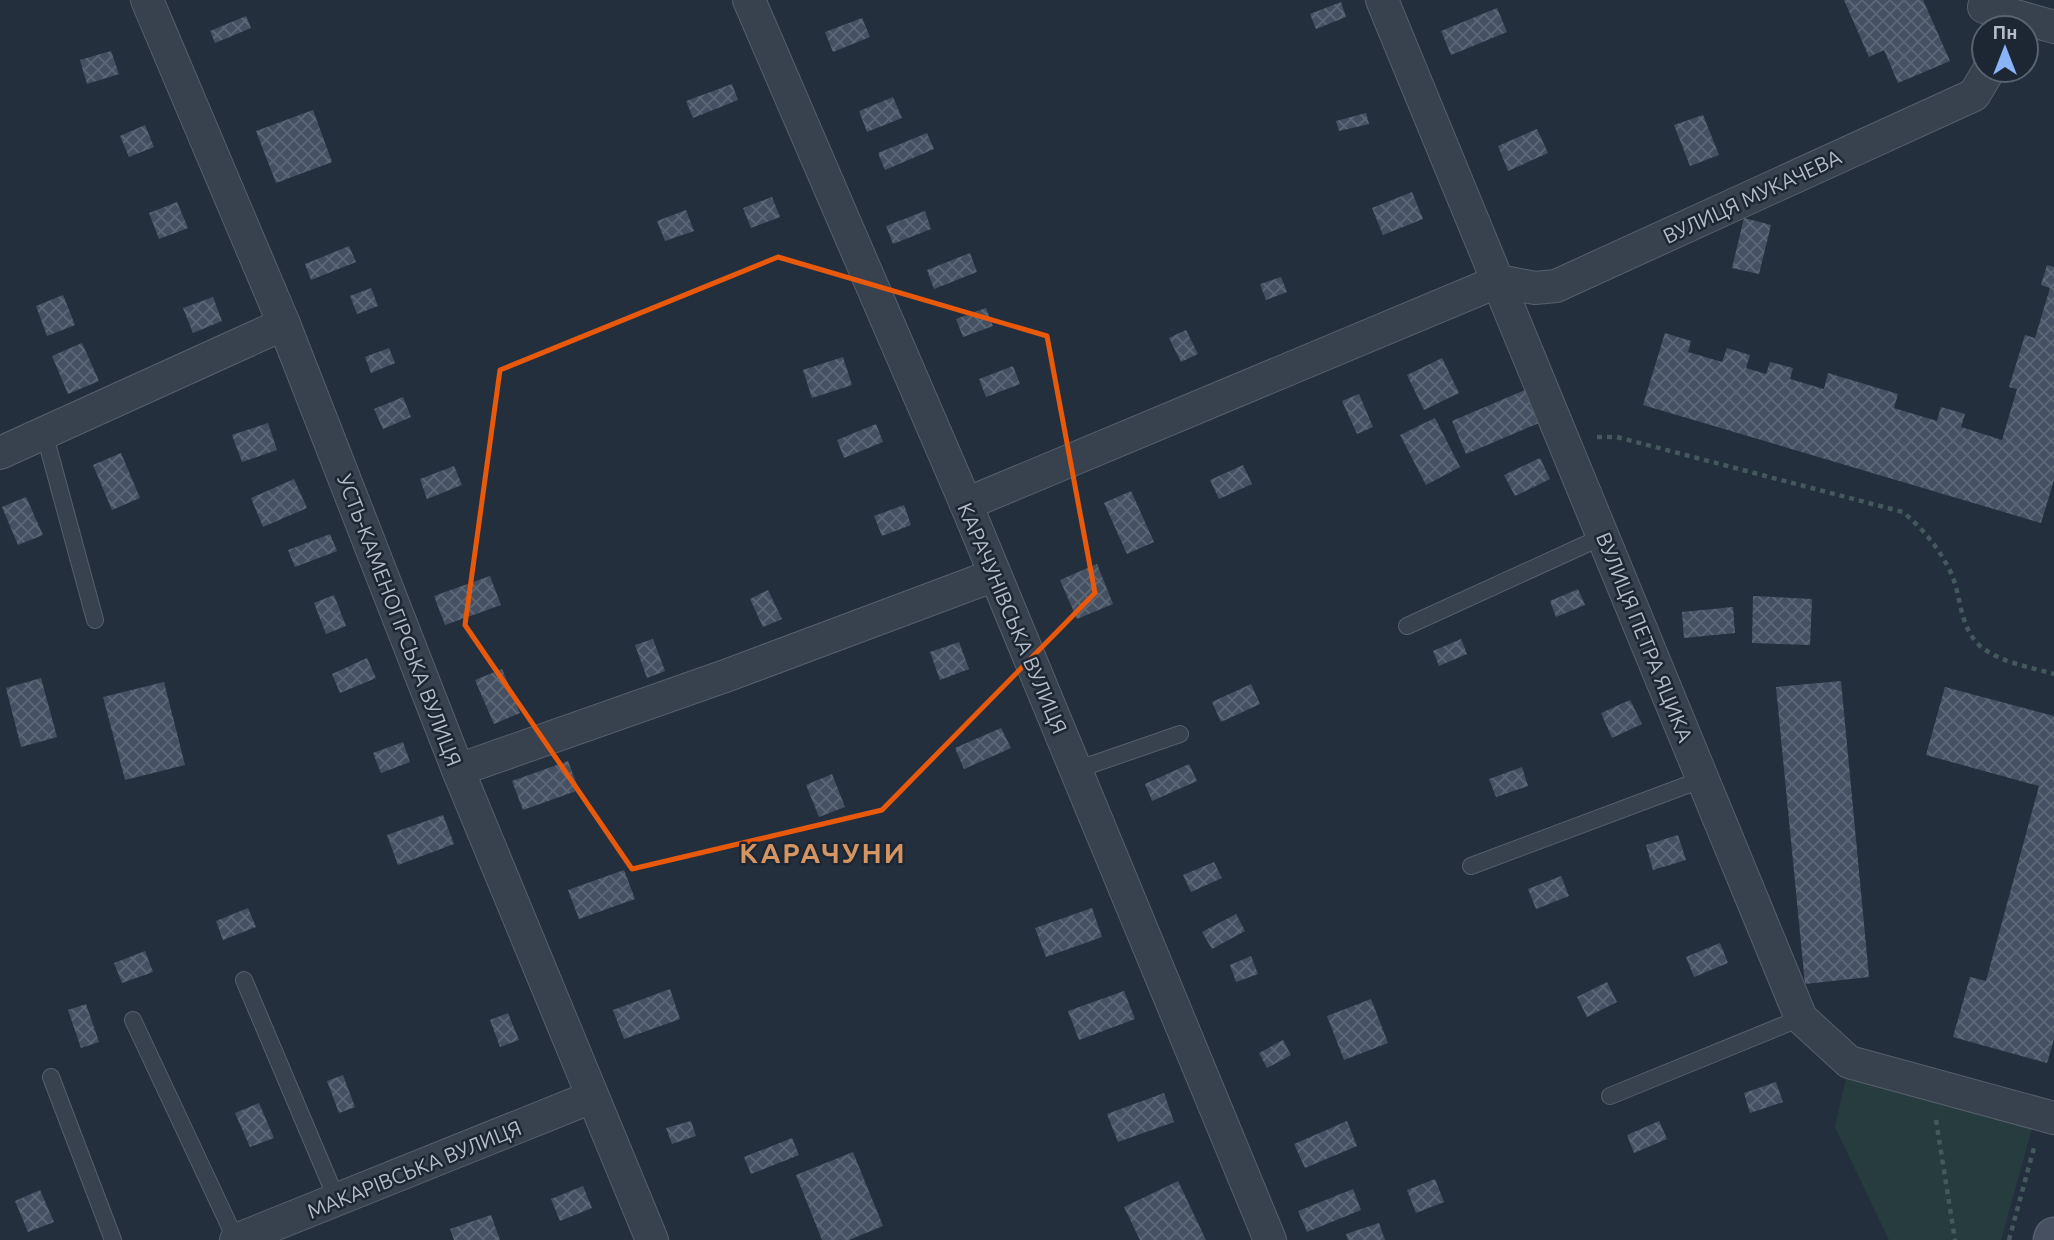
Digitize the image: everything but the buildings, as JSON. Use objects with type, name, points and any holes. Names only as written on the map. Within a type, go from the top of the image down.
[{"type":"street","name":"УСТЬ-КАМЕНОГІРСЬКА ВУЛИЦЯ","points":[[147,0],[284,324],[458,770],[652,1240]]},
{"type":"street","name":"КАРАЧУНІВСЬКА ВУЛИЦЯ","points":[[749,0],[966,504],[1270,1240]]},
{"type":"street","name":"ВУЛИЦЯ ПЕТРА ЯЦИКА","points":[[1382,0],[1801,1018],[1849,1062],[2048,1117]]},
{"type":"street","points":[[1986,12],[2054,27]]},
{"type":"street","name":"ВУЛИЦЯ МУКАЧЕВА","points":[[1499,281],[1535,288],[1556,286],[1974,95],[1981,84]]},
{"type":"street","points":[[966,504],[1499,281]]},
{"type":"street","points":[[0,453],[284,324]]},
{"type":"street","points":[[458,770],[728,675],[995,575]]},
{"type":"street","name":"МАКАРІВСЬКА ВУЛИЦЯ","points":[[236,1240],[592,1097]]},
{"type":"lane","points":[[44,432],[94,620]]},
{"type":"lane","points":[[1407,626],[1604,536]]},
{"type":"lane","points":[[1076,770],[1180,734]]},
{"type":"lane","points":[[1471,866],[1703,779]]},
{"type":"lane","points":[[244,980],[337,1200]]},
{"type":"lane","points":[[1609,1096],[1801,1018]]},
{"type":"lane","points":[[133,1020],[236,1240]]},
{"type":"lane","points":[[51,1077],[113,1240]]},
{"type":"path","points":[[1567,446],[1585,436],[1617,438],[1903,512],[1927,532],[1952,576],[1963,618],[1979,644],[2011,662],[2054,674]]},
{"type":"path","points":[[1931,1086],[1955,1240]]},
{"type":"path","points":[[2009,1240],[2048,1117]]},
{"type":"highlighted area","points":[[778,257],[1047,336],[1095,593],[882,810],[632,869],[465,625],[500,370]]},
{"type":"green space","points":[[1846,1078],[2033,1125],[2001,1240],[1889,1240],[1835,1127]]},
{"type":"district","name":"КАРАЧУНИ","points":[[823,852]]}]
